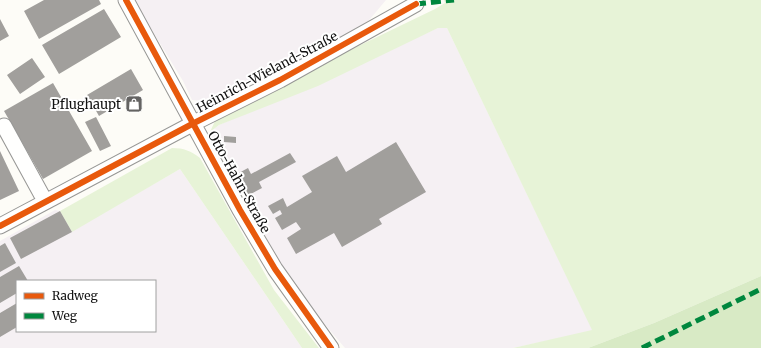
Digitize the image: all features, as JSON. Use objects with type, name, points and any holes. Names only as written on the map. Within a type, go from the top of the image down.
[{"type":"street","name":"Otto-Hahn-Straße","points":[[126,0],[240,210],[275,269],[330,348]]},
{"type":"street","name":"Heinrich-Wieland-Straße","points":[[0,226],[194,123],[277,75],[416,4]]},
{"type":"street","points":[[4,126],[45,201]]},
{"type":"shaded area","points":[[386,0],[365,25],[336,42],[214,100],[202,101],[192,100],[183,81],[134,1]]},
{"type":"shaded area","points":[[438,28],[447,28],[593,331],[513,348],[345,348],[304,300],[285,272],[214,141],[210,132],[219,125]]},
{"type":"shaded area","points":[[180,169],[302,348],[0,348],[0,241],[55,210],[60,211],[72,231]]},
{"type":"green space","points":[[444,0],[761,0],[761,276],[654,323],[588,348],[513,348],[592,330],[447,28],[438,28],[318,86],[219,125],[210,132],[215,121],[346,52],[435,9],[445,3]]},
{"type":"green space","points":[[172,148],[187,150],[200,158],[274,290],[319,348],[302,348],[180,169],[72,232],[60,211]]},
{"type":"green space","points":[[761,276],[761,348],[588,348],[654,323]]},
{"type":"building","points":[[44,0],[99,0],[101,4],[39,39],[24,11]]},
{"type":"building","points":[[104,9],[121,37],[59,74],[42,45]]},
{"type":"building","points":[[0,19],[9,36],[0,41]]},
{"type":"building","points":[[32,58],[45,77],[20,94],[7,75]]},
{"type":"building","points":[[131,69],[143,90],[99,116],[87,95]]},
{"type":"building","points":[[53,83],[92,151],[43,179],[4,111]]},
{"type":"building","points":[[96,117],[111,146],[100,151],[85,122]]},
{"type":"building","points":[[224,136],[236,137],[236,143],[224,142]]},
{"type":"building","points":[[396,142],[426,192],[379,219],[382,224],[342,247],[334,233],[296,254],[287,238],[301,229],[296,222],[282,230],[275,218],[282,214],[280,210],[273,214],[268,206],[283,198],[287,207],[312,192],[302,176],[337,156],[346,172]]},
{"type":"building","points":[[0,151],[19,191],[0,200]]},
{"type":"building","points":[[290,153],[296,162],[259,182],[262,188],[247,196],[235,175],[248,168],[251,174]]},
{"type":"building","points":[[60,211],[72,232],[21,259],[10,238]]},
{"type":"building","points":[[5,243],[16,263],[0,272],[0,246]]},
{"type":"building","points":[[19,266],[27,280],[16,280],[16,294],[0,303],[0,277]]},
{"type":"building","points":[[16,304],[16,328],[0,337],[0,313]]},
{"type":"marked path","points":[[416,4],[454,0]]},
{"type":"marked path","points":[[642,348],[761,289]]},
{"type":"cycle path","points":[[126,0],[240,210],[275,269],[331,348]]},
{"type":"cycle path","points":[[0,226],[194,123],[280,80],[416,4]]},
{"type":"place","name":"Pflughaupt","points":[[134,104]]}]
